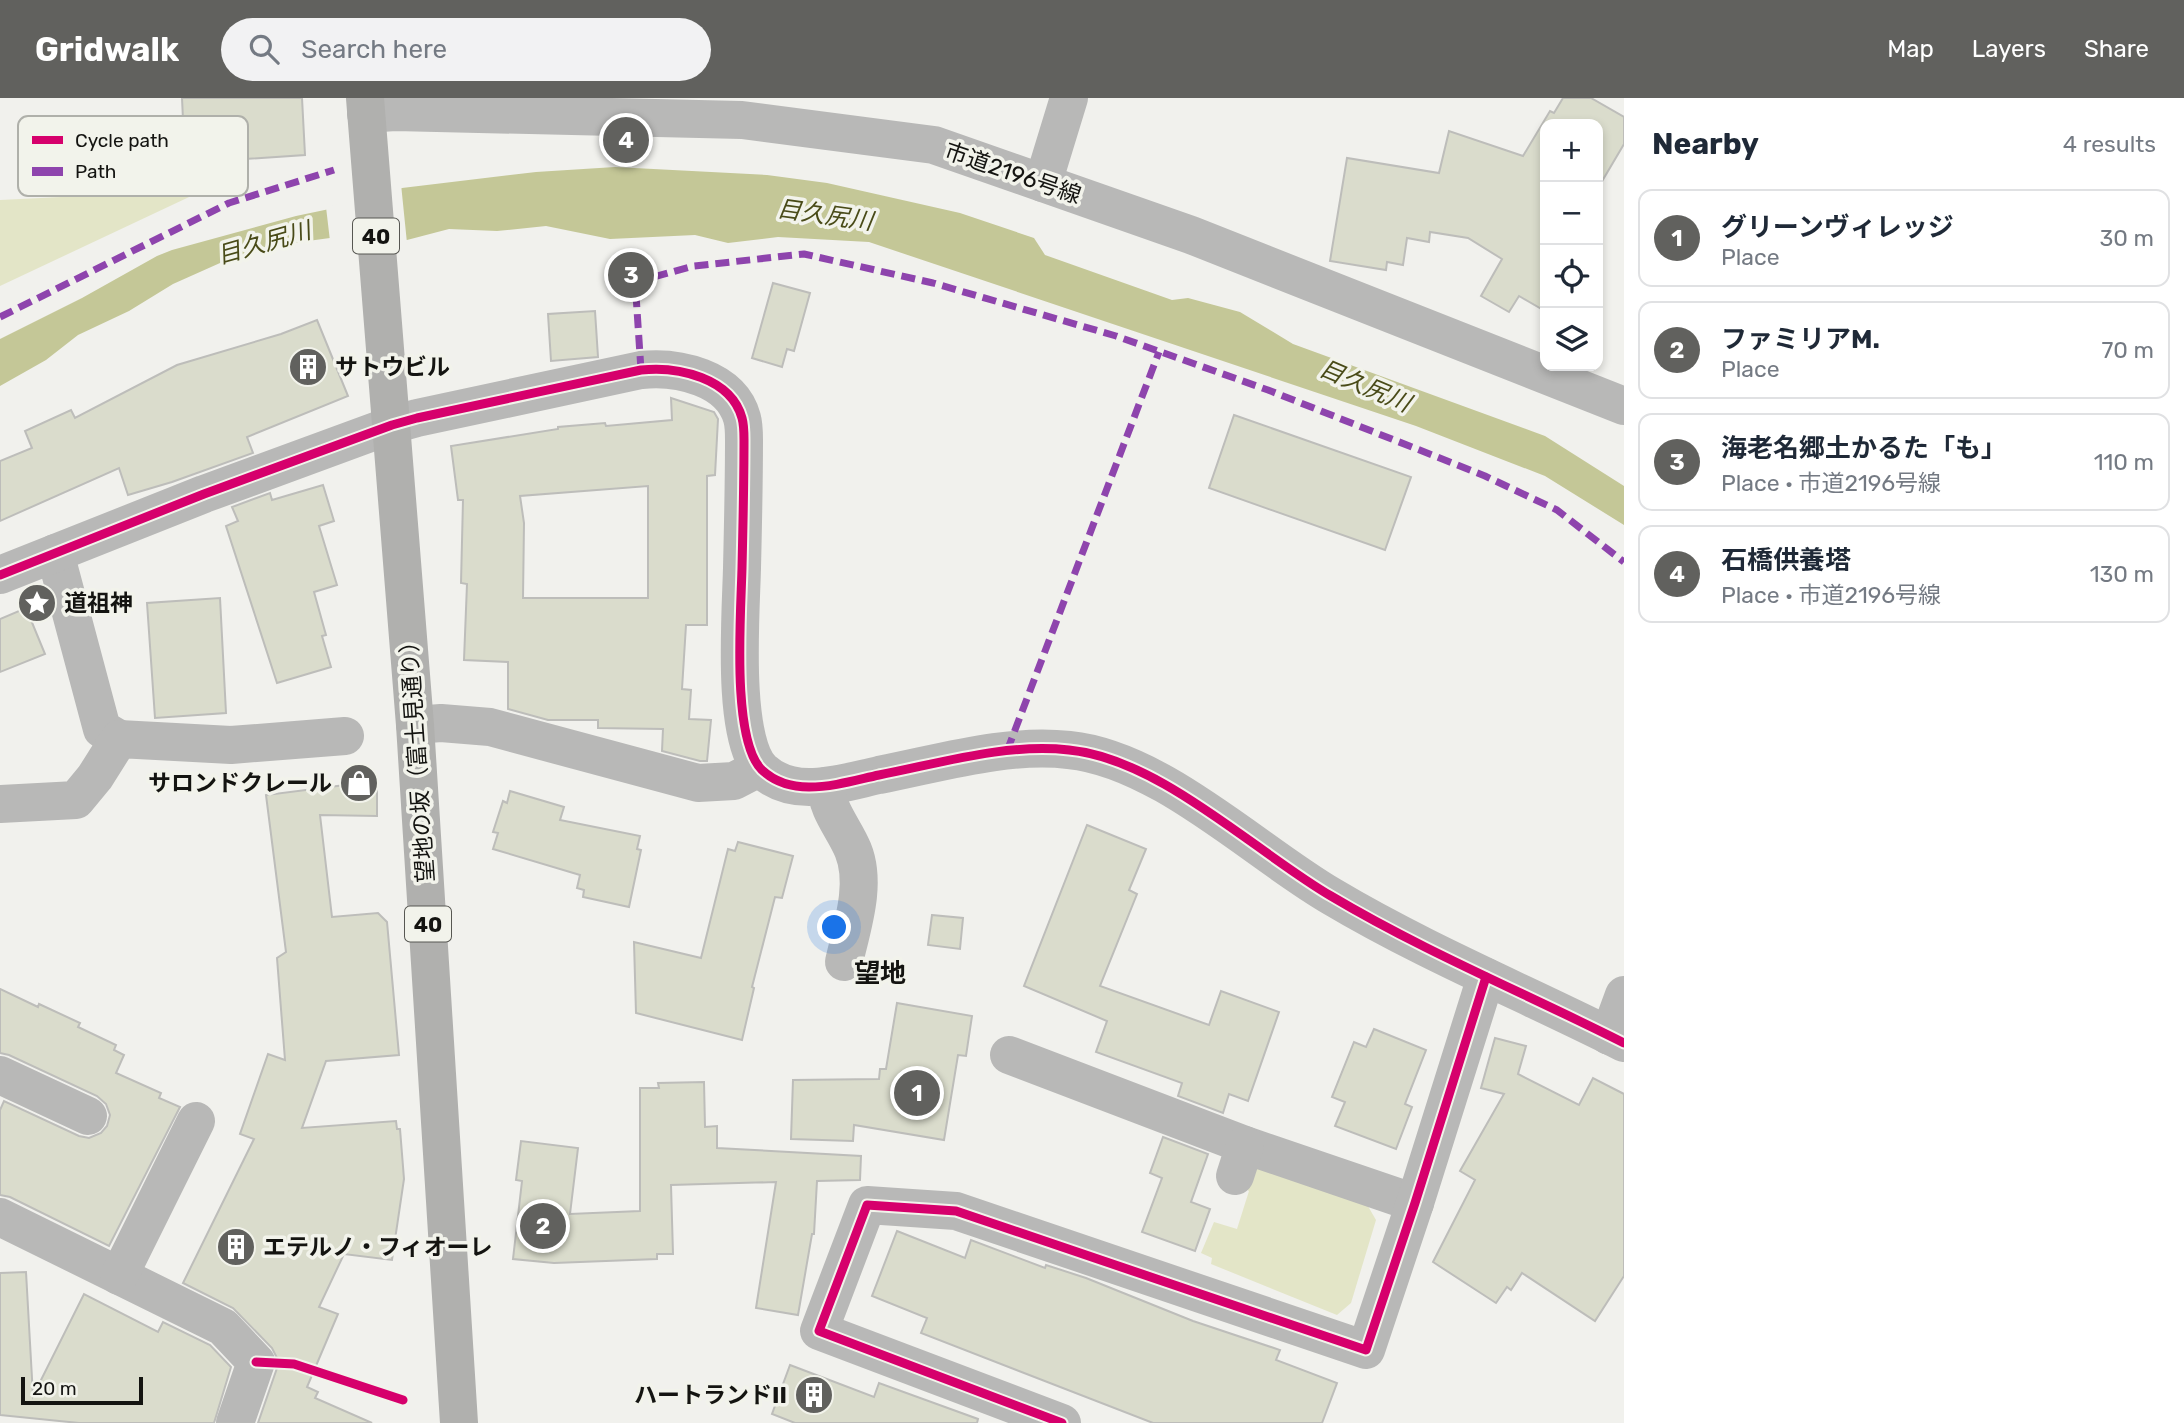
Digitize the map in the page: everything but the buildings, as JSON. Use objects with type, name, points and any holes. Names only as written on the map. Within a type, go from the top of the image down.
[{"type":"main road","name":"40","points":[[365,106],[393,425]]},
{"type":"main road","name":"望地の坂（富士見通り）","points":[[393,425],[415,724],[459,1423]]},
{"type":"street","points":[[1043,183],[1069,98]]},
{"type":"street","name":"市道2196号線","points":[[365,106],[395,112],[742,109],[934,145],[1191,235],[1624,406]]},
{"type":"street","points":[[0,575],[204,494],[393,425],[652,369],[667,369],[720,387],[731,396],[743,419],[741,690],[747,739],[759,768],[773,778],[790,785],[826,786],[1007,751],[1070,750],[1108,758],[1185,797],[1338,901],[1486,978],[1616,1040],[1624,995]]},
{"type":"street","points":[[55,553],[102,729],[119,739],[231,745],[345,736]]},
{"type":"street","points":[[415,724],[490,727],[698,783],[734,781],[759,768]]},
{"type":"street","points":[[0,804],[76,800],[95,777],[119,739]]},
{"type":"street","points":[[826,786],[827,801],[854,852],[859,879],[844,962]]},
{"type":"street","points":[[1062,1423],[819,1331],[867,1205],[956,1210],[1366,1350],[1486,978]]},
{"type":"street","points":[[1009,1055],[1240,1160],[1415,1203]]},
{"type":"street","points":[[0,1075],[88,1116]]},
{"type":"street","points":[[119,1276],[196,1121]]},
{"type":"street","points":[[0,1217],[223,1327],[256,1362],[235,1423]]},
{"type":"shaded area","points":[[82,196],[191,196],[0,286],[0,200]]},
{"type":"shaded area","points":[[1268,1163],[1365,1201],[1376,1220],[1351,1303],[1337,1315],[1211,1264],[1212,1258],[1201,1253],[1214,1222],[1237,1229],[1249,1191],[1244,1188],[1252,1170]]},
{"type":"water","name":"目久尻川","points":[[615,167],[767,175],[827,183],[960,213],[1034,238],[1045,255],[1172,300],[1188,298],[1240,312],[1293,344],[1545,436],[1624,486],[1624,525],[1545,476],[1416,426],[869,242],[778,237],[728,243],[695,235],[610,239],[546,226],[497,231],[449,229],[407,240],[330,238],[293,243],[229,259],[173,284],[129,311],[78,335],[46,360],[0,386],[0,339],[172,250],[296,216],[358,203],[402,188],[536,172]]},
{"type":"pier","points":[[401,184],[407,243],[330,241],[326,207],[357,200]]},
{"type":"marked path","points":[[0,317],[229,203],[334,170]]},
{"type":"marked path","points":[[641,370],[636,295],[639,281],[694,266],[804,254],[933,283],[1116,336],[1268,390],[1485,476],[1557,510],[1624,562]]},
{"type":"marked path","points":[[1007,751],[1159,352]]},
{"type":"cycle path","points":[[0,575],[204,494],[392,425],[641,370],[686,373],[715,384],[727,393],[736,404],[743,421],[740,643],[742,705],[752,755],[767,774],[790,785],[818,787],[950,760],[1021,749],[1069,750],[1103,757],[1138,770],[1172,788],[1301,877],[1367,916],[1439,954],[1624,1043]]},
{"type":"cycle path","points":[[1062,1423],[819,1331],[867,1205],[956,1211],[1366,1350],[1486,977]]},
{"type":"cycle path","points":[[256,1362],[294,1364],[403,1400]]},
{"type":"place","name":"石橋供養塔","points":[[626,140]]},
{"type":"place","name":"海老名郷土かるた「も」","points":[[631,275]]},
{"type":"place","name":"サトウビル","points":[[308,367]]},
{"type":"place","name":"道祖神","points":[[37,603]]},
{"type":"place","name":"サロンドクレール","points":[[359,783]]},
{"type":"place","name":"グリーンヴィレッジ","points":[[917,1093]]},
{"type":"place","name":"ファミリアM.","points":[[543,1226]]},
{"type":"place","name":"エテルノ・フィオーレ","points":[[236,1247]]},
{"type":"place","name":"ハートランドII","points":[[814,1395]]},
{"type":"district","name":"望地","points":[[880,973]]}]
